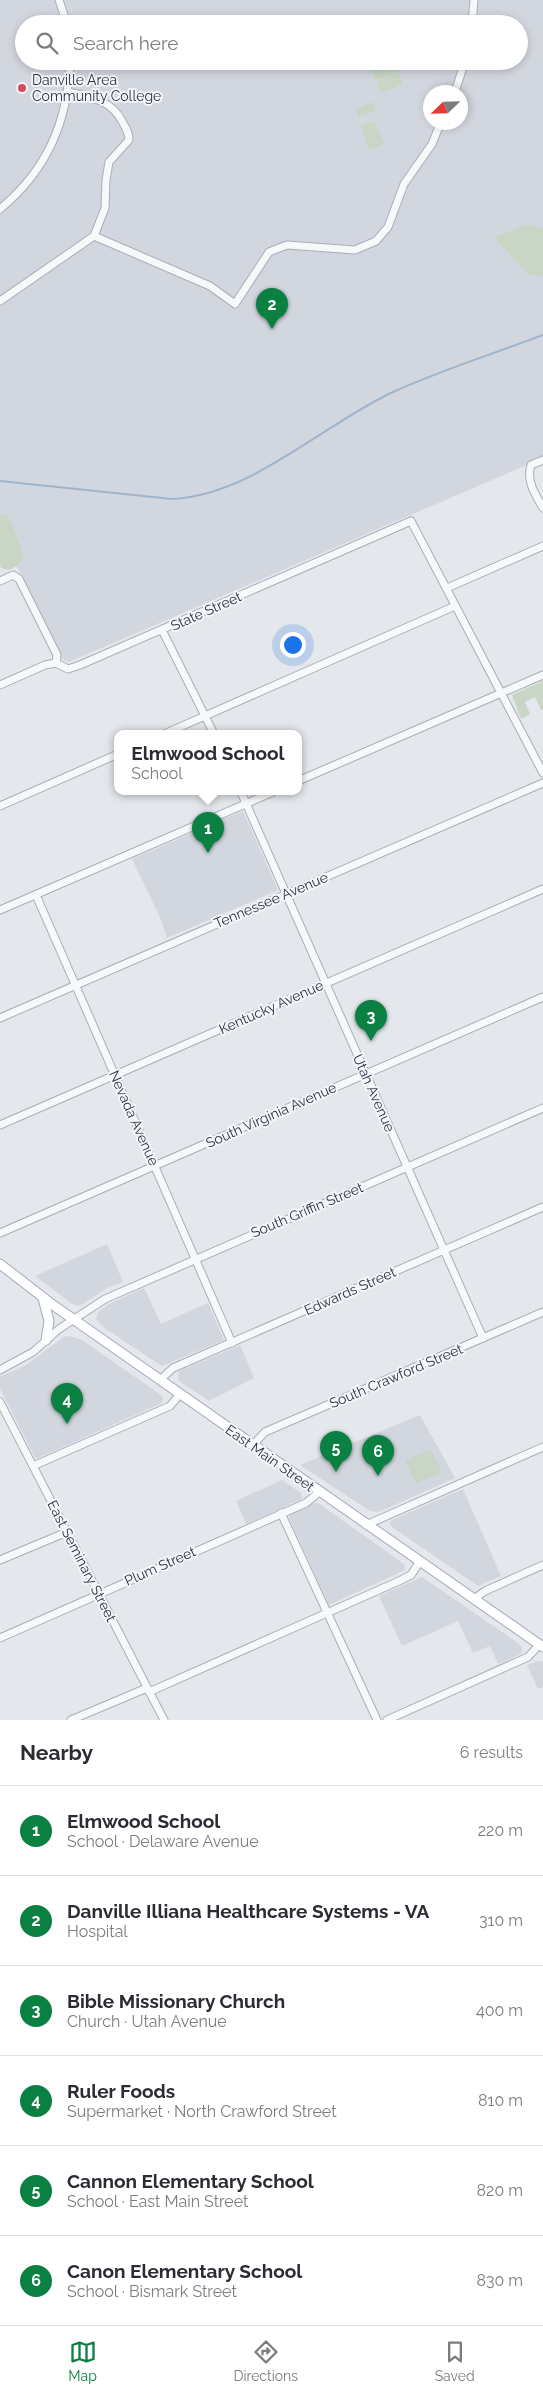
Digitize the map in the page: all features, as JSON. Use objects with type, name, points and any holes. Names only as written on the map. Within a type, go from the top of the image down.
[{"type":"main road","name":"East Main Street","points":[[0,1264],[43,1298],[541,1646]]},
{"type":"main road","points":[[43,1298],[49,1321],[46,1340]]},
{"type":"street","points":[[59,0],[64,15]]},
{"type":"street","points":[[473,15],[474,0]]},
{"type":"street","points":[[0,209],[20,192],[30,180],[53,144],[68,92],[69,70]]},
{"type":"street","points":[[457,85],[462,70]]},
{"type":"street","points":[[0,301],[94,236],[105,208],[106,180],[110,162],[130,140],[129,134],[120,118],[105,102],[68,92]]},
{"type":"street","points":[[94,236],[210,286],[236,304],[268,252],[277,247],[288,245],[355,250],[370,245],[383,234],[394,214],[404,184],[432,144],[438,130]]},
{"type":"street","points":[[543,460],[531,465],[528,474],[531,487],[543,508]]},
{"type":"street","name":"State Street","points":[[0,685],[45,665],[56,663],[68,669],[80,666],[411,521],[447,588]]},
{"type":"street","points":[[543,546],[447,588],[543,773]]},
{"type":"street","points":[[0,580],[13,575],[19,579],[57,655],[56,663]]},
{"type":"street","points":[[173,730],[456,606]]},
{"type":"street","points":[[162,630],[212,730]]},
{"type":"street","points":[[302,779],[543,675]]},
{"type":"street","points":[[0,806],[114,756]]},
{"type":"street","name":"Tennessee Avenue","points":[[0,1018],[543,782]]},
{"type":"street","name":"Utah Avenue","points":[[243,795],[483,1338]]},
{"type":"street","points":[[0,910],[266,795]]},
{"type":"street","name":"Kentucky Avenue","points":[[0,1125],[543,889]]},
{"type":"street","name":"Nevada Avenue","points":[[36,895],[232,1343]]},
{"type":"street","name":"South Virginia Avenue","points":[[0,1233],[543,997]]},
{"type":"street","name":"South Griffin Street","points":[[0,1370],[33,1352],[74,1319],[105,1299],[543,1108]]},
{"type":"street","name":"Edwards Street","points":[[160,1380],[173,1368],[543,1207]]},
{"type":"street","name":"South Crawford Street","points":[[252,1445],[265,1432],[543,1312]]},
{"type":"street","points":[[32,1466],[170,1406],[180,1394]]},
{"type":"street","name":"East Seminary Street","points":[[0,1402],[164,1720]]},
{"type":"street","points":[[366,1525],[543,1447]]},
{"type":"street","name":"Plum Street","points":[[0,1638],[281,1514],[306,1502],[319,1492]]},
{"type":"street","points":[[281,1514],[377,1720]]},
{"type":"street","points":[[0,1560],[67,1532]]},
{"type":"street","points":[[71,1720],[148,1690],[411,1575],[420,1562]]},
{"type":"street","points":[[474,1599],[485,1591],[543,1565]]},
{"type":"street","points":[[387,1720],[528,1657],[541,1646]]},
{"type":"shaded area","points":[[0,0],[543,0],[543,458],[69,662],[63,660],[0,532]]},
{"type":"shaded area","points":[[243,811],[278,890],[167,938],[160,917],[132,859]]},
{"type":"shaded area","points":[[107,1244],[123,1282],[107,1288],[83,1304],[77,1306],[71,1303],[35,1276]]},
{"type":"shaded area","points":[[144,1288],[161,1324],[208,1303],[224,1340],[162,1366],[103,1327],[96,1319],[98,1312],[109,1304]]},
{"type":"shaded area","points":[[70,1336],[82,1340],[161,1395],[162,1403],[36,1459],[0,1389],[0,1377],[26,1365],[64,1337]]},
{"type":"shaded area","points":[[240,1345],[254,1378],[209,1401],[178,1380],[179,1371]]},
{"type":"shaded area","points":[[420,1415],[455,1478],[379,1512],[370,1511],[300,1465]]},
{"type":"shaded area","points":[[282,1480],[301,1493],[302,1499],[246,1524],[236,1501]]},
{"type":"shaded area","points":[[463,1489],[501,1576],[478,1586],[392,1527],[390,1523],[392,1520]]},
{"type":"shaded area","points":[[318,1503],[404,1564],[405,1570],[329,1605],[289,1518],[290,1514]]},
{"type":"shaded area","points":[[422,1577],[518,1643],[522,1647],[521,1654],[498,1664],[490,1646],[473,1653],[458,1621],[402,1646],[379,1596]]},
{"type":"shaded area","points":[[543,1661],[543,1687],[538,1689],[527,1665]]},
{"type":"green space","points":[[372,70],[399,70],[399,71],[376,81]]},
{"type":"green space","points":[[399,73],[403,84],[381,93],[377,82]]},
{"type":"green space","points":[[373,102],[376,111],[359,117],[356,109]]},
{"type":"green space","points":[[375,121],[384,144],[369,150],[360,126]]},
{"type":"green space","points":[[529,224],[543,229],[543,276],[528,274],[494,237]]},
{"type":"green space","points":[[7,513],[24,556],[17,566],[9,570],[1,568],[0,565],[0,516]]},
{"type":"green space","points":[[543,681],[543,709],[541,710],[535,697],[525,702],[530,714],[521,719],[512,695]]},
{"type":"green space","points":[[431,1449],[442,1473],[416,1483],[405,1460]]},
{"type":"waterway","points":[[0,481],[172,499],[202,495],[258,472],[366,406],[393,392],[448,369],[543,335]]},
{"type":"place","name":"Danville Area Community College","points":[[22,88]]},
{"type":"place","name":"Danville Illiana Healthcare Systems - VA","points":[[272,329]]},
{"type":"place","name":"Elmwood School","points":[[208,853]]},
{"type":"place","name":"Bible Missionary Church","points":[[371,1041]]},
{"type":"place","name":"Ruler Foods","points":[[67,1424]]},
{"type":"place","name":"Cannon Elementary School","points":[[336,1472]]},
{"type":"place","name":"Canon Elementary School","points":[[378,1476]]}]
